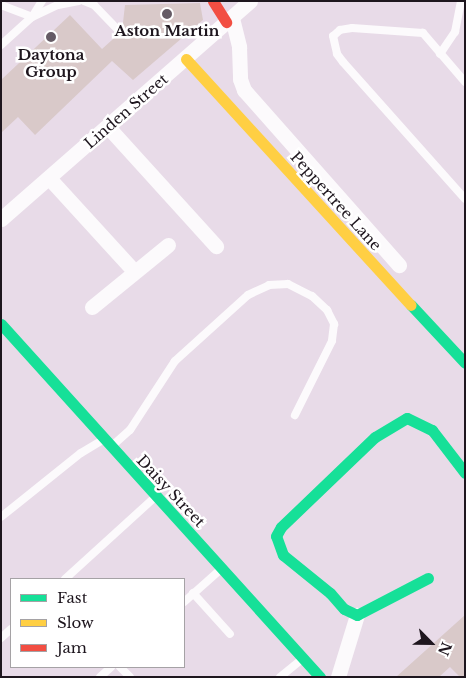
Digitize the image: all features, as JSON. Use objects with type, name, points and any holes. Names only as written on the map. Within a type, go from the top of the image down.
[{"type":"street","points":[[213,1],[229,20],[239,47],[240,79],[244,90],[399,265]]},
{"type":"street","name":"Linden Street","points":[[1,219],[250,1]]},
{"type":"street","name":"Peppertree Lane","points":[[186,59],[465,363]]},
{"type":"street","points":[[108,127],[216,246]]},
{"type":"street","points":[[49,178],[134,271]]},
{"type":"street","points":[[92,306],[168,244]]},
{"type":"street","name":"Daisy Street","points":[[1,324],[320,677]]},
{"type":"street","points":[[357,616],[344,609],[330,593],[282,555],[276,536],[281,527],[375,437],[398,420],[408,418],[432,430],[465,473]]},
{"type":"street","points":[[338,677],[357,616],[428,578]]},
{"type":"lane","points":[[1,45],[32,17],[42,1]]},
{"type":"lane","points":[[4,5],[18,14],[32,17],[43,15],[58,5],[79,1]]},
{"type":"lane","points":[[84,1],[94,5],[117,29]]},
{"type":"lane","points":[[440,54],[455,32],[460,1]]},
{"type":"lane","points":[[465,82],[426,35],[412,30],[345,28],[333,36],[337,54],[343,62],[465,198]]},
{"type":"lane","points":[[1,517],[81,453],[107,443],[130,430],[175,361],[248,295],[269,285],[288,284],[312,296],[327,310],[334,324],[332,341],[295,415]]},
{"type":"lane","points":[[66,578],[155,496]]},
{"type":"lane","points":[[185,601],[223,568]]},
{"type":"lane","points":[[193,593],[230,634]]},
{"type":"lane","points":[[280,677],[304,658]]},
{"type":"lane","points":[[100,677],[110,668]]},
{"type":"lane","points":[[121,668],[130,677]]},
{"type":"building","points":[[200,3],[203,20],[133,80],[112,61],[35,135],[18,117],[1,133],[1,80],[70,15],[102,49],[122,31],[125,5]]},
{"type":"building","points":[[465,615],[465,677],[460,677],[450,667],[439,677],[396,677]]},
{"type":"traffic: fast","points":[[411,305],[465,363]]},
{"type":"traffic: fast","points":[[1,324],[320,677]]},
{"type":"traffic: fast","points":[[428,578],[357,615],[344,609],[330,593],[283,555],[276,536],[281,527],[375,437],[407,418],[432,430],[465,473]]},
{"type":"traffic: slow","points":[[186,59],[411,305]]},
{"type":"traffic: jam","points":[[213,1],[226,22]]},
{"type":"place","name":"Aston Martin","points":[[167,14]]},
{"type":"place","name":"Daytona Group","points":[[51,37]]}]
